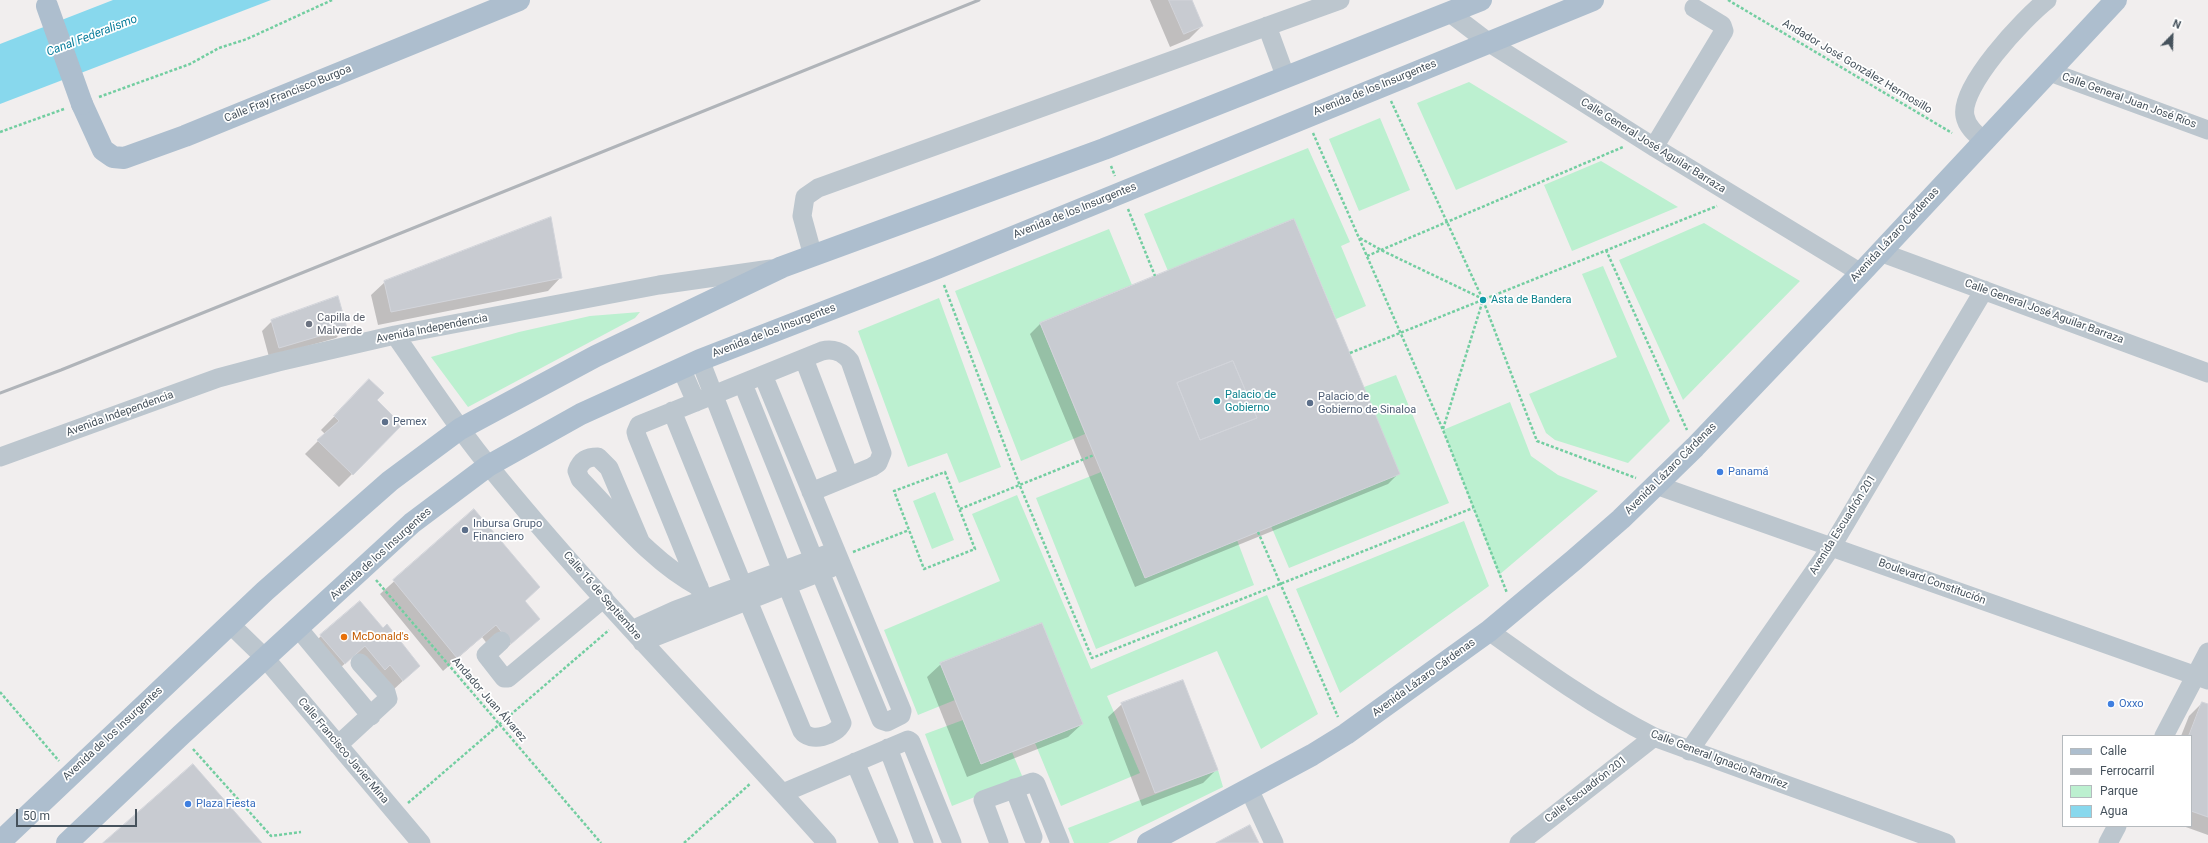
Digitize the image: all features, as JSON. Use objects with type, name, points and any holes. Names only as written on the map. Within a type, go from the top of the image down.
[{"type":"main road","name":"Calle Fray Francisco Burgoa","points":[[46,3],[81,103],[103,150],[113,157],[124,158],[185,136],[519,0]]},
{"type":"main road","name":"Avenida de los Insurgentes","points":[[0,842],[70,774],[231,625],[265,591],[390,481],[460,428],[596,356],[782,267],[1104,149],[1481,0]]},
{"type":"main road","name":"Avenida de los Insurgentes","points":[[66,843],[181,735],[412,523],[488,466],[581,414],[691,364],[937,268],[1384,84],[1593,0]]},
{"type":"main road","name":"Avenida Lázaro Cárdenas","points":[[1148,843],[1312,755],[1346,734],[1489,631],[1621,519],[1695,446],[1861,273],[2116,0]]},
{"type":"street","points":[[813,256],[802,216],[805,197],[818,188],[1340,0]]},
{"type":"street","points":[[1980,144],[1965,116],[1966,102],[1972,86],[1994,56],[2047,0]]},
{"type":"street","points":[[1648,143],[1724,31],[1722,25],[1694,8]]},
{"type":"street","name":"Calle General José Aguilar Barraza","points":[[1450,13],[1488,42],[1736,198],[1861,273]]},
{"type":"street","points":[[1267,26],[1286,78]]},
{"type":"street","name":"Calle General Juan José Ríos","points":[[2050,72],[2208,130]]},
{"type":"street","name":"Calle General José Aguilar Barraza","points":[[1880,252],[2208,373]]},
{"type":"street","name":"Avenida Independencia","points":[[0,457],[218,378],[395,335],[659,285],[782,267]]},
{"type":"street","name":"Avenida Escuadrón 201","points":[[1689,751],[1832,546],[1984,290]]},
{"type":"street","name":"Calle 16 de Septiembre","points":[[395,335],[488,466],[632,630],[764,772],[827,843]]},
{"type":"street","points":[[702,594],[637,436],[636,432],[640,425],[822,352],[834,350],[846,356],[850,362],[882,453],[878,463],[811,492]]},
{"type":"street","points":[[804,359],[849,476]]},
{"type":"street","points":[[672,411],[802,731],[806,737],[811,738],[835,732],[842,723],[784,578],[714,395],[691,364]]},
{"type":"street","points":[[691,364],[696,402]]},
{"type":"street","points":[[743,384],[881,720],[887,722],[903,713],[763,375]]},
{"type":"street","name":"Boulevard Constitución","points":[[1656,485],[2202,678]]},
{"type":"street","points":[[640,541],[670,570],[702,594]]},
{"type":"street","points":[[632,630],[745,593],[839,558]]},
{"type":"street","points":[[632,630],[702,594],[745,593]]},
{"type":"street","points":[[501,641],[487,653],[486,657],[502,677],[508,678],[604,598]]},
{"type":"street","name":"Calle Francisco Javier Mina","points":[[231,625],[265,658],[421,843]]},
{"type":"street","points":[[298,628],[371,716]]},
{"type":"street","name":"Calle General Ignacio Ramírez","points":[[1489,631],[1617,718],[1654,736],[1689,751],[1946,843]]},
{"type":"street","points":[[2165,735],[2202,678],[2208,652]]},
{"type":"street","points":[[338,745],[386,703],[388,696],[360,662]]},
{"type":"street","name":"Calle Escuadrón 201","points":[[1519,843],[1654,736]]},
{"type":"street","points":[[783,793],[906,740],[911,742],[952,843]]},
{"type":"street","points":[[888,748],[924,843]]},
{"type":"street","points":[[855,762],[889,843]]},
{"type":"street","points":[[999,843],[983,800],[1032,782],[1036,784],[1060,843]]},
{"type":"street","points":[[1014,788],[1033,837]]},
{"type":"street","points":[[1249,789],[1274,843]]},
{"type":"street","points":[[2108,843],[2116,827]]},
{"type":"path","points":[[0,132],[190,64],[219,48],[247,39],[332,0]]},
{"type":"path","name":"Andador José González Hermosillo","points":[[1728,0],[1980,144]]},
{"type":"path","points":[[1384,84],[1483,300],[1537,441],[1656,485]]},
{"type":"path","points":[[1305,117],[1360,238],[1443,430],[1514,611]]},
{"type":"path","points":[[1367,256],[1447,222],[1648,143]]},
{"type":"path","points":[[1350,353],[1736,198]]},
{"type":"path","points":[[1360,238],[1381,250],[1483,300]]},
{"type":"path","points":[[1142,245],[1155,276]]},
{"type":"path","points":[[1606,250],[1695,446]]},
{"type":"path","points":[[937,268],[1020,486],[1092,658],[1474,508]]},
{"type":"path","points":[[1443,430],[1483,300]]},
{"type":"path","points":[[960,509],[1094,455]]},
{"type":"path","points":[[945,472],[960,509],[975,549],[924,568],[894,491],[945,472]]},
{"type":"path","points":[[1258,532],[1346,734]]},
{"type":"path","name":"Andador Juan Álvarez","points":[[365,567],[601,843]]},
{"type":"path","points":[[396,814],[500,725],[632,630]]},
{"type":"path","points":[[0,692],[70,774]]},
{"type":"path","points":[[181,735],[271,836],[301,832]]},
{"type":"path","points":[[684,843],[764,772]]},
{"type":"green space","points":[[1469,82],[1568,142],[1456,190],[1417,103]]},
{"type":"green space","points":[[1380,118],[1410,190],[1359,211],[1329,139]]},
{"type":"green space","points":[[1308,148],[1350,242],[1341,246],[1366,306],[1336,319],[1294,219],[1168,271],[1144,214]]},
{"type":"green space","points":[[1601,161],[1678,207],[1572,251],[1544,185]]},
{"type":"green space","points":[[1704,223],[1800,281],[1683,400],[1619,260]]},
{"type":"green space","points":[[1109,229],[1132,285],[1040,323],[1085,434],[1021,461],[955,291]]},
{"type":"green space","points":[[1603,266],[1670,421],[1628,463],[1555,440],[1546,433],[1529,394],[1617,357],[1582,274]]},
{"type":"green space","points":[[939,298],[1001,467],[959,483],[947,453],[908,467],[858,331]]},
{"type":"green space","points":[[640,312],[635,318],[468,407],[431,357],[519,332],[590,316]]},
{"type":"green space","points":[[1396,375],[1449,503],[1289,568],[1271,526],[1364,387]]},
{"type":"green space","points":[[1510,402],[1531,456],[1558,475],[1598,491],[1499,575],[1443,430]]},
{"type":"green space","points":[[1101,472],[1145,577],[1237,540],[1254,585],[1096,649],[1036,498]]},
{"type":"green space","points":[[935,492],[954,540],[932,549],[913,501]]},
{"type":"green space","points":[[1017,495],[1091,669],[1267,595],[1318,714],[1261,749],[1217,651],[1107,696],[1140,773],[1061,806],[1035,743],[1083,724],[1042,623],[940,663],[955,700],[918,715],[884,630],[1000,581],[972,514]]},
{"type":"green space","points":[[1464,521],[1489,586],[1340,693],[1296,589]]},
{"type":"green space","points":[[963,720],[981,764],[1012,752],[1023,778],[952,806],[925,734]]},
{"type":"green space","points":[[1218,770],[1223,787],[1108,843],[1074,843],[1068,828]]},
{"type":"water","name":"Canal Federalismo","points":[[113,0],[271,0],[0,104],[0,44]]},
{"type":"building","points":[[1169,0],[1192,0],[1203,26],[1184,34]]},
{"type":"building","points":[[551,217],[562,278],[391,312],[384,281]]},
{"type":"building","name":"Palacio de Gobierno de Sinaloa","points":[[1294,219],[1400,474],[1145,578],[1040,323]],"holes":[[[1233,361],[1257,418],[1200,440],[1177,383]]]},
{"type":"building","name":"Capilla de Malverde","points":[[338,296],[347,328],[279,348],[271,320]]},
{"type":"building","name":"Palacio de Gobierno","points":[[1233,361],[1257,418],[1200,440],[1177,383]]},
{"type":"building","points":[[369,379],[384,393],[377,400],[402,425],[353,475],[317,440],[339,421],[334,416]]},
{"type":"building","points":[[474,509],[540,587],[525,601],[540,619],[511,644],[496,625],[457,658],[393,580]]},
{"type":"building","points":[[360,601],[383,628],[387,624],[420,666],[403,681],[390,665],[385,670],[365,646],[345,664],[320,635]]},
{"type":"building","points":[[1042,623],[1083,724],[981,764],[940,663]]},
{"type":"building","points":[[1183,680],[1218,770],[1155,793],[1121,703]]},
{"type":"building","points":[[2202,702],[2208,704],[2208,817],[2192,811],[2192,735],[2189,735]]},
{"type":"building","name":"Plaza Fiesta","points":[[193,764],[262,843],[103,843]]},
{"type":"building","points":[[1250,825],[1259,843],[1216,843]]},
{"type":"railway","points":[[0,393],[61,370],[979,0]]},
{"type":"place","name":"Asta de Bandera","points":[[1483,300]]},
{"type":"place","name":"Capilla de Malverde","points":[[309,324]]},
{"type":"place","name":"Palacio de Gobierno","points":[[1217,401]]},
{"type":"place","name":"Palacio de Gobierno de Sinaloa","points":[[1310,403]]},
{"type":"place","name":"Pemex","points":[[385,422]]},
{"type":"place","name":"Panamá","points":[[1720,472]]},
{"type":"place","name":"Inbursa Grupo Financiero","points":[[465,530]]},
{"type":"place","name":"McDonald's","points":[[344,637]]},
{"type":"place","name":"Oxxo","points":[[2111,704]]},
{"type":"place","name":"Plaza Fiesta","points":[[188,804]]}]
